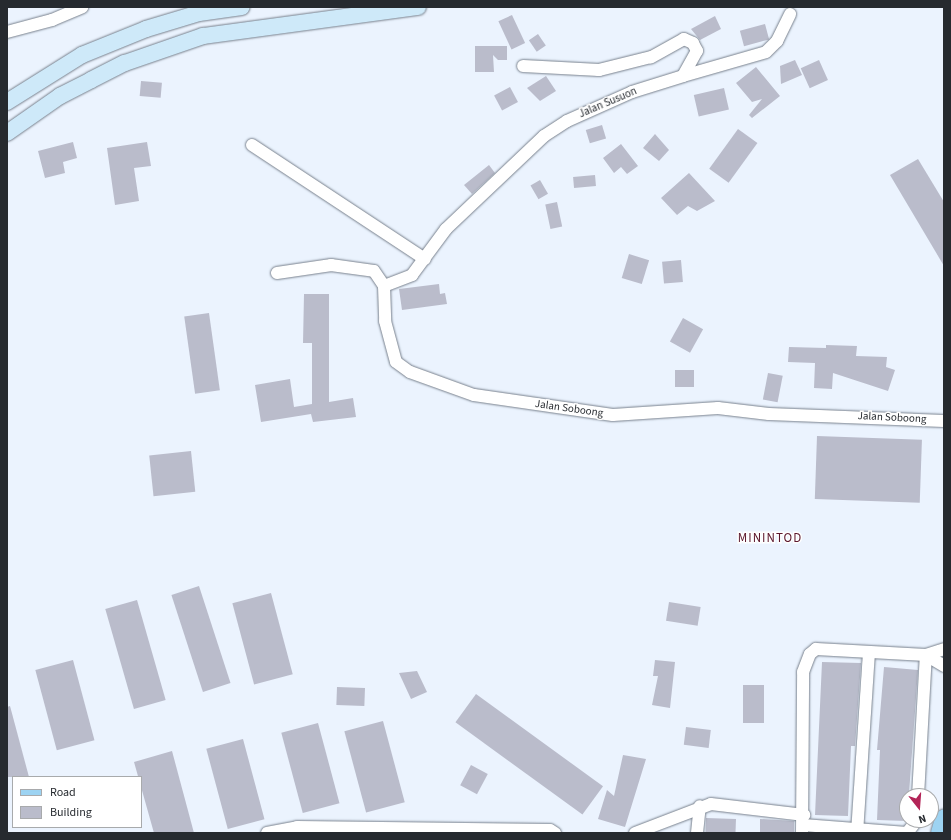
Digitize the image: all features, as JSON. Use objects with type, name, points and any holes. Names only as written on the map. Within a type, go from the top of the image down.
[{"type":"main road","points":[[7,102],[82,55],[199,13],[242,7]]},
{"type":"main road","points":[[7,133],[60,96],[91,80],[131,61],[203,36],[418,7]]},
{"type":"main road","points":[[940,833],[944,819]]},
{"type":"street","points":[[7,32],[52,20],[82,7]]},
{"type":"street","name":"Jalan Susuon","points":[[384,286],[412,274],[425,259],[446,229],[544,136],[567,121],[632,92],[766,52],[777,41],[790,14]]},
{"type":"street","points":[[523,66],[599,70],[651,57],[684,39],[693,43],[697,51],[683,76]]},
{"type":"street","points":[[252,145],[425,259]]},
{"type":"street","points":[[277,273],[331,265],[358,266],[374,270],[384,286]]},
{"type":"street","name":"Jalan Soboong","points":[[384,286],[385,321],[396,362],[410,372],[474,395],[613,415],[718,408],[769,414],[944,421]]},
{"type":"street","points":[[803,824],[802,672],[806,659],[816,649],[926,655],[944,649]]},
{"type":"street","points":[[858,831],[869,653]]},
{"type":"street","points":[[926,655],[944,666]]},
{"type":"street","points":[[918,788],[926,655]]},
{"type":"street","points":[[635,833],[700,806],[710,804],[803,824],[858,831],[907,832],[910,828]]},
{"type":"street","points":[[697,833],[700,806]]},
{"type":"street","points":[[267,833],[297,827],[550,830],[555,833]]},
{"type":"building","points":[[512,15],[525,43],[512,49],[498,21]]},
{"type":"building","points":[[715,16],[721,29],[700,40],[691,29]]},
{"type":"building","points":[[765,24],[769,39],[744,46],[740,31]]},
{"type":"building","points":[[538,34],[546,46],[537,52],[529,40]]},
{"type":"building","points":[[475,46],[507,46],[507,60],[498,60],[493,55],[494,72],[475,72]]},
{"type":"building","points":[[795,60],[802,75],[781,84],[780,66]]},
{"type":"building","points":[[819,60],[828,80],[810,88],[801,68]]},
{"type":"building","points":[[756,67],[780,96],[752,118],[749,115],[762,99],[752,102],[736,83]]},
{"type":"building","points":[[546,76],[556,91],[540,101],[527,88]]},
{"type":"building","points":[[141,81],[162,83],[161,98],[140,96]]},
{"type":"building","points":[[510,87],[518,102],[502,110],[494,95]]},
{"type":"building","points":[[724,88],[729,109],[699,116],[694,95]]},
{"type":"building","points":[[602,125],[606,138],[590,143],[586,130]]},
{"type":"building","points":[[738,129],[757,143],[729,183],[709,169]]},
{"type":"building","points":[[655,134],[669,150],[659,161],[643,148]]},
{"type":"building","points":[[73,142],[77,158],[63,162],[65,173],[45,178],[38,151]]},
{"type":"building","points":[[147,142],[151,166],[134,168],[139,201],[115,205],[107,148]]},
{"type":"building","points":[[621,144],[638,166],[627,174],[621,167],[614,173],[603,158]]},
{"type":"building","points":[[918,159],[944,202],[944,266],[890,175]]},
{"type":"building","points":[[489,165],[495,173],[472,194],[464,185]]},
{"type":"building","points":[[689,173],[715,201],[697,211],[688,206],[677,215],[661,198]]},
{"type":"building","points":[[595,175],[596,186],[574,188],[573,177]]},
{"type":"building","points":[[540,180],[548,194],[538,199],[530,186]]},
{"type":"building","points":[[557,202],[562,226],[550,229],[545,204]]},
{"type":"building","points":[[629,254],[649,260],[642,284],[622,278]]},
{"type":"building","points":[[681,260],[683,282],[664,284],[662,262]]},
{"type":"building","points":[[439,284],[440,294],[445,293],[447,304],[402,310],[399,289]]},
{"type":"building","points":[[304,294],[329,294],[329,402],[353,398],[356,417],[313,422],[311,414],[261,422],[255,385],[290,379],[294,407],[312,404],[312,343],[303,343]]},
{"type":"building","points":[[209,313],[220,390],[195,394],[184,316]]},
{"type":"building","points":[[683,318],[703,329],[690,353],[670,342]]},
{"type":"building","points":[[826,345],[857,346],[856,356],[887,357],[886,367],[895,370],[888,391],[833,373],[832,389],[814,388],[815,363],[788,362],[789,347],[826,348]]},
{"type":"building","points":[[675,370],[694,370],[694,387],[675,387]]},
{"type":"building","points":[[768,373],[783,376],[778,402],[763,400]]},
{"type":"building","points":[[817,436],[922,440],[920,503],[815,499]]},
{"type":"building","points":[[191,451],[195,492],[154,496],[149,455]]},
{"type":"building","points":[[199,586],[231,683],[203,692],[171,595]]},
{"type":"building","points":[[271,593],[293,674],[254,684],[232,603]]},
{"type":"building","points":[[137,600],[166,700],[134,709],[105,609]]},
{"type":"building","points":[[669,602],[701,607],[698,626],[666,621]]},
{"type":"building","points":[[73,660],[94,740],[57,750],[35,670]]},
{"type":"building","points":[[655,660],[675,662],[670,708],[652,705],[658,676],[653,676]]},
{"type":"building","points":[[822,662],[861,663],[855,746],[851,746],[848,816],[815,815]]},
{"type":"building","points":[[884,667],[918,670],[909,788],[899,788],[899,821],[877,820],[880,750],[877,750]]},
{"type":"building","points":[[417,671],[427,692],[411,699],[399,673]]},
{"type":"building","points":[[743,685],[764,685],[764,723],[743,723]]},
{"type":"building","points":[[337,687],[365,688],[364,706],[336,705]]},
{"type":"building","points":[[476,694],[603,786],[582,815],[455,722]]},
{"type":"building","points":[[10,706],[29,776],[7,777],[7,707]]},
{"type":"building","points":[[383,721],[405,802],[366,812],[344,731]]},
{"type":"building","points":[[318,723],[339,803],[303,813],[281,733]]},
{"type":"building","points":[[686,727],[711,730],[709,748],[684,745]]},
{"type":"building","points":[[243,739],[264,819],[228,829],[206,749]]},
{"type":"building","points":[[172,751],[194,833],[154,833],[142,790],[142,776],[138,776],[134,762]]},
{"type":"building","points":[[623,755],[646,759],[625,827],[598,819],[607,790],[614,796]]},
{"type":"building","points":[[471,765],[488,774],[477,794],[460,785]]},
{"type":"building","points":[[706,818],[736,819],[735,833],[705,833]]},
{"type":"building","points":[[760,819],[794,821],[794,833],[760,833]]},
{"type":"district","name":"MININTOD","points":[[770,538]]}]
